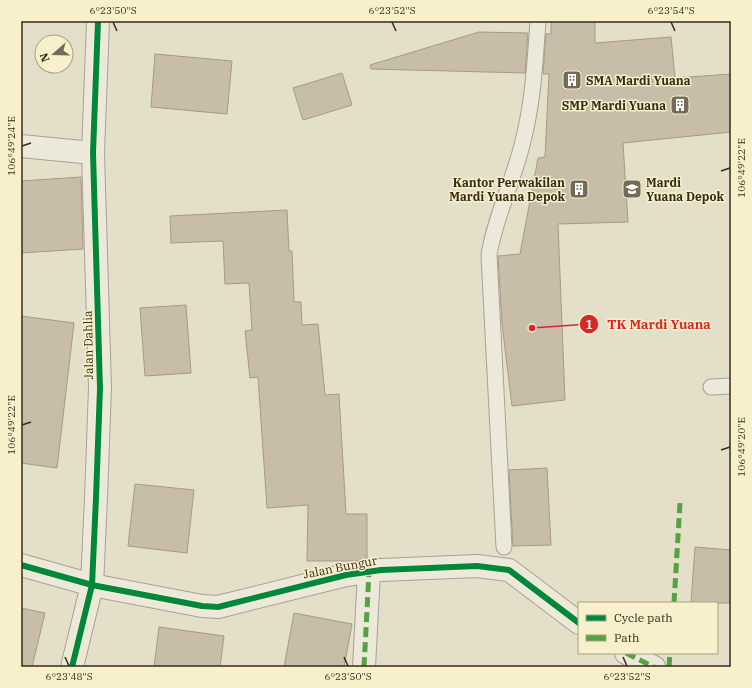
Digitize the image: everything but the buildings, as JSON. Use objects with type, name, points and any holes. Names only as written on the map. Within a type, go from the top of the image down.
[{"type":"street","name":"Jalan Dahlia","points":[[72,667],[92,586],[100,388],[93,153],[98,21]]},
{"type":"street","points":[[21,146],[93,153]]},
{"type":"street","name":"Jalan Bungur","points":[[21,566],[92,586],[202,606],[218,607],[346,575],[381,570],[477,566],[509,570],[578,622]]},
{"type":"street","points":[[364,667],[369,572]]},
{"type":"street","points":[[628,654],[654,667]]},
{"type":"lane","points":[[504,547],[489,255],[498,217],[522,145],[532,98],[538,21]]},
{"type":"lane","points":[[711,387],[731,386]]},
{"type":"marked path","points":[[674,602],[680,503]]},
{"type":"marked path","points":[[364,667],[369,572]]},
{"type":"marked path","points":[[628,654],[654,667]]},
{"type":"marked path","points":[[669,667],[670,654]]},
{"type":"cycle path","points":[[72,667],[92,585],[96,498],[100,388],[93,153],[98,21]]},
{"type":"cycle path","points":[[21,565],[92,585],[202,606],[218,607],[346,575],[381,570],[477,566],[509,570],[578,622]]},
{"type":"place","name":"SMA Mardi Yuana","points":[[572,80]]},
{"type":"place","name":"SMP Mardi Yuana","points":[[680,105]]},
{"type":"place","name":"Kantor Perwakilan Mardi Yuana Depok","points":[[579,189]]},
{"type":"place","name":"Mardi Yuana Depok","points":[[632,189]]},
{"type":"place","name":"TK Mardi Yuana","points":[[532,328]]}]
